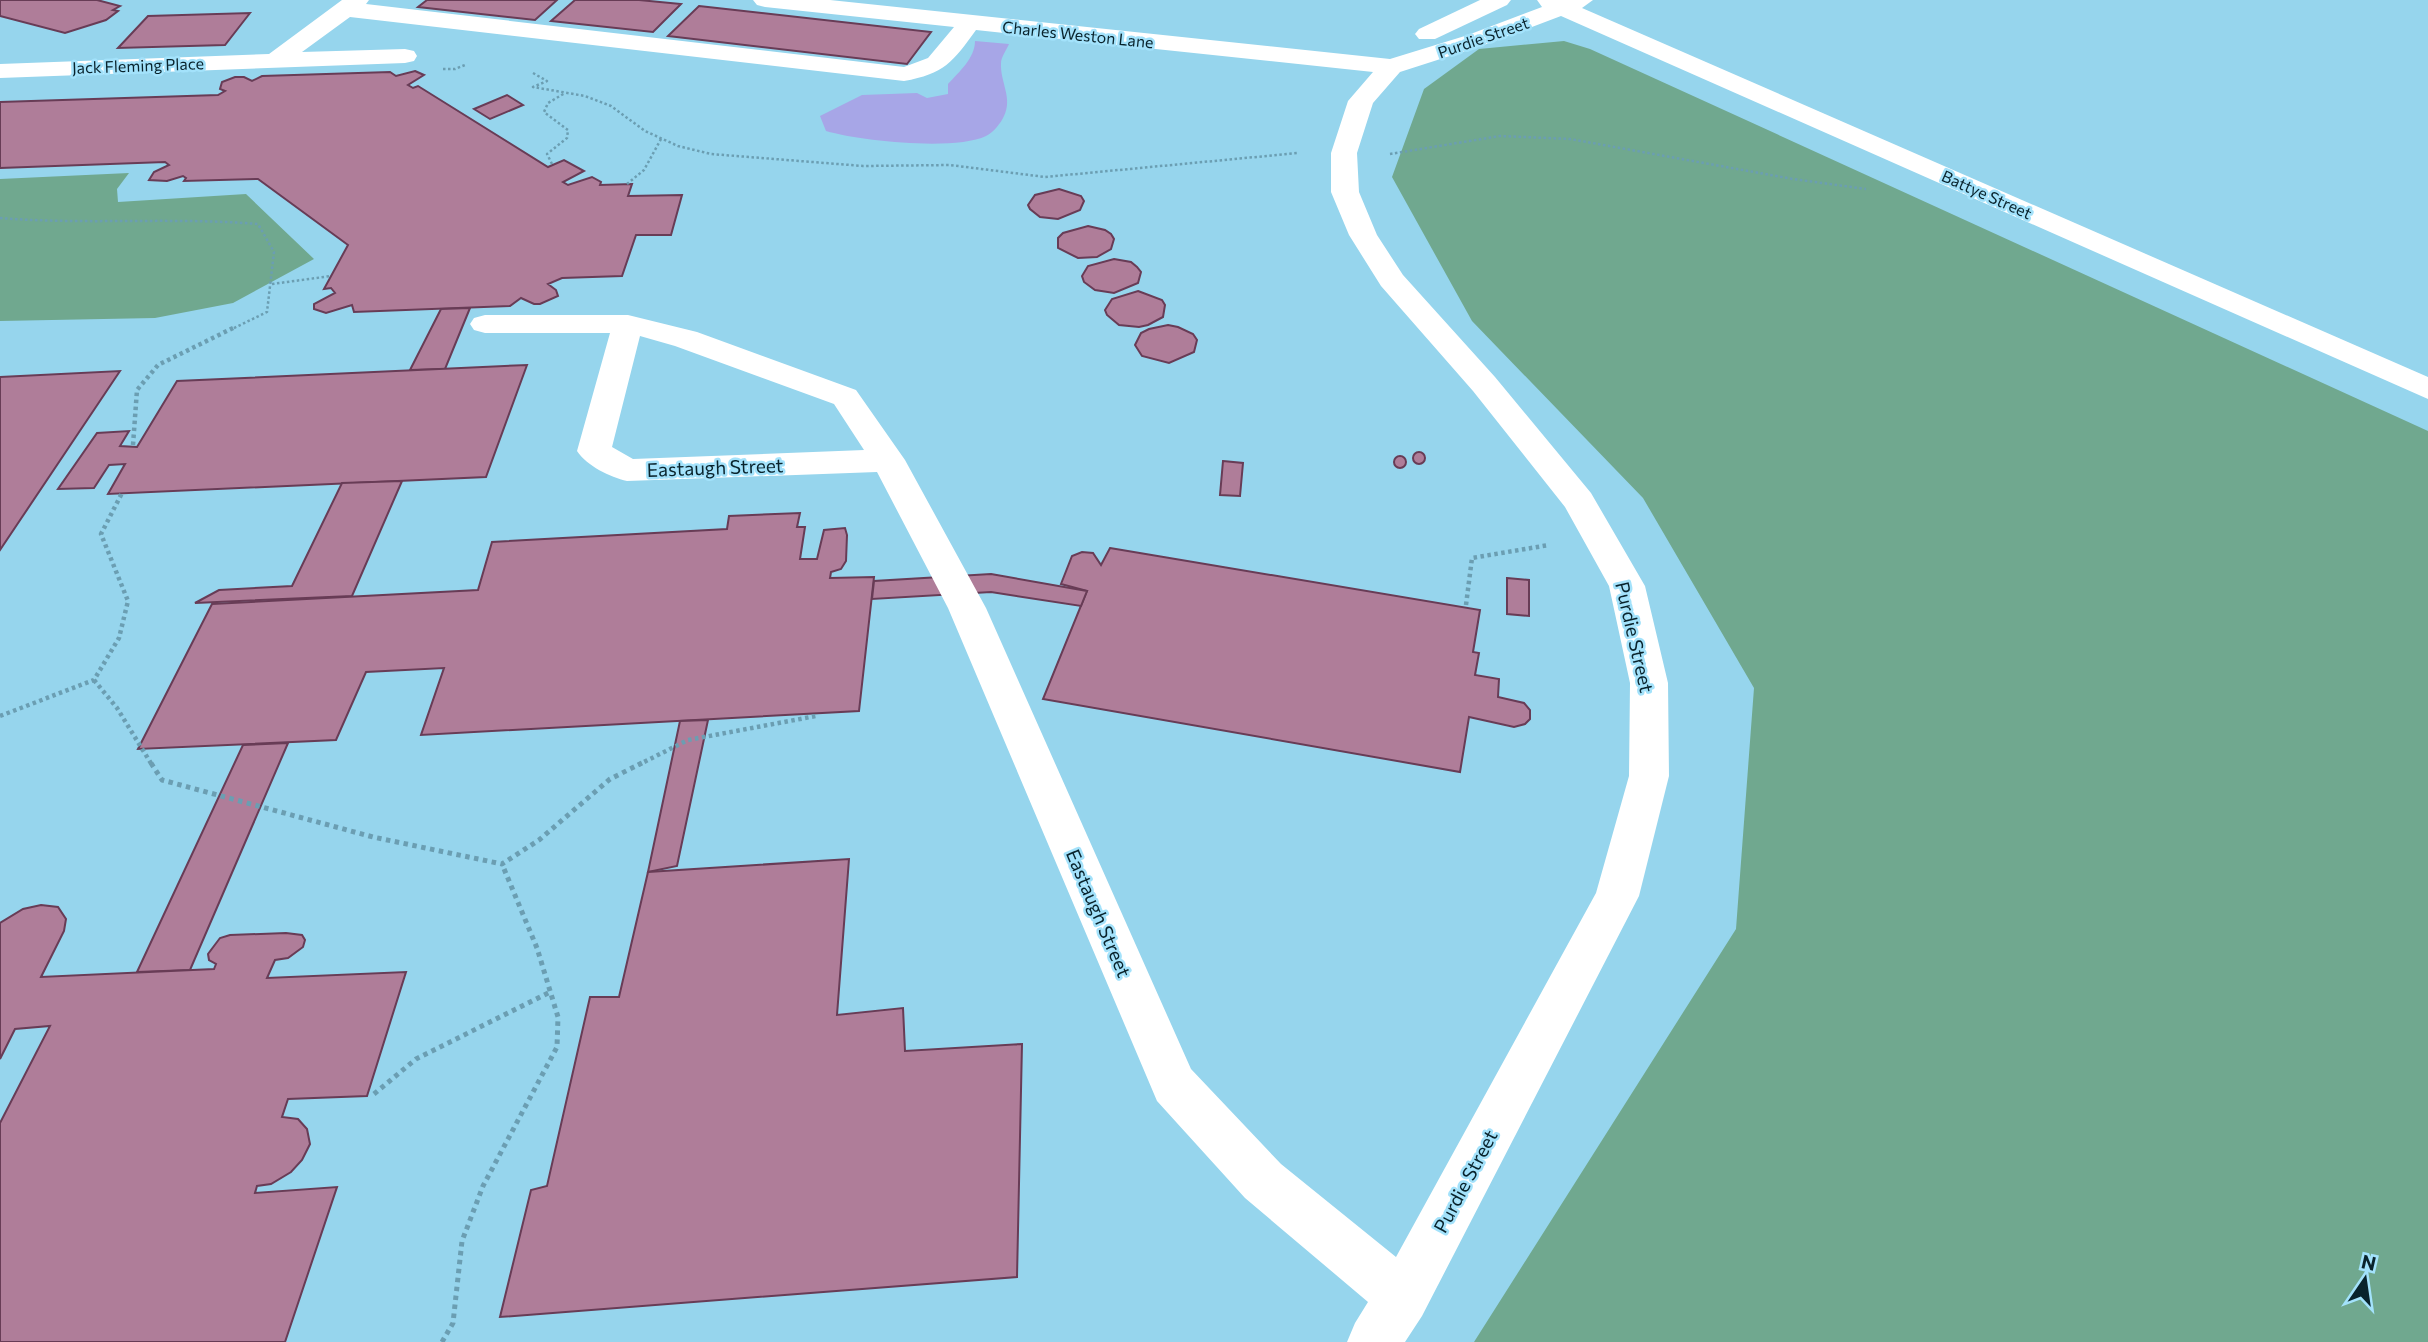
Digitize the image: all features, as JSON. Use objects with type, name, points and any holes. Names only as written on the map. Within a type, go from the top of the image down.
[{"type":"street","name":"Charles Weston Lane","points":[[765,0],[1396,65]]},
{"type":"street","name":"Purdie Street","points":[[1374,1342],[1403,1297],[1617,895],[1649,776],[1649,684],[1627,586],[1579,501],[1493,395],[1391,280],[1363,235],[1345,192],[1344,153],[1361,101],[1396,65],[1403,45],[1499,0]]},
{"type":"street","name":"Purdie Street","points":[[1396,65],[1429,56],[1564,3]]},
{"type":"street","name":"Battye Street","points":[[1564,3],[2428,388]]},
{"type":"street","points":[[276,60],[351,4],[904,74],[923,72],[938,65],[970,22]]},
{"type":"street","name":"Jack Fleming Place","points":[[0,71],[405,55]]},
{"type":"street","name":"Eastaugh Street","points":[[485,324],[628,324],[686,339],[845,397],[888,460],[967,608],[1174,1085],[1263,1181],[1403,1297]]},
{"type":"street","name":"Eastaugh Street","points":[[628,324],[594,451],[627,470],[888,460]]},
{"type":"path","points":[[405,55],[402,68],[455,69],[476,61]]},
{"type":"path","points":[[527,70],[547,81],[533,87],[611,106],[645,131],[661,139],[678,146],[711,153],[863,166],[950,165],[1045,177],[1116,172],[1245,156],[1344,153],[1378,155],[1500,136],[1539,136],[1570,139],[1793,179],[1875,190]]},
{"type":"path","points":[[552,164],[547,154],[567,138],[568,130],[544,112],[548,103],[565,93]]},
{"type":"path","points":[[626,184],[644,170],[661,139]]},
{"type":"path","points":[[0,218],[93,221],[218,219],[258,224],[274,252],[270,271],[273,291],[267,312],[159,365],[137,390],[133,445]]},
{"type":"path","points":[[272,284],[331,276]]},
{"type":"path","points":[[0,716],[93,680],[119,638],[128,601],[101,534],[121,493]]},
{"type":"path","points":[[1466,605],[1472,558],[1599,536]]},
{"type":"path","points":[[93,680],[117,708],[162,780],[373,837],[502,864],[539,840],[610,779],[688,740],[816,716]]},
{"type":"path","points":[[442,1342],[453,1323],[462,1241],[483,1186],[557,1046],[558,1017],[537,948],[502,864]]},
{"type":"path","points":[[374,1094],[416,1059],[550,992]]},
{"type":"green space","points":[[1564,41],[1590,49],[2428,431],[2428,1342],[1474,1342],[1736,929],[1754,688],[1643,498],[1472,321],[1392,177],[1424,89],[1479,49]]},
{"type":"green space","points":[[129,173],[117,189],[118,202],[246,194],[314,259],[233,303],[155,318],[0,321],[0,179]]},
{"type":"water","points":[[975,41],[1009,44],[1001,63],[1007,96],[1006,109],[1003,119],[989,135],[972,141],[931,144],[883,141],[826,131],[820,116],[862,95],[917,93],[927,98],[948,94],[948,84],[969,59]]},
{"type":"building","points":[[0,0],[97,0],[120,6],[113,10],[118,11],[106,20],[65,33],[0,16]]},
{"type":"building","points":[[427,0],[557,0],[535,20],[418,7]]},
{"type":"building","points":[[575,0],[639,0],[681,4],[653,32],[551,21]]},
{"type":"building","points":[[699,6],[931,32],[907,64],[668,36]]},
{"type":"building","points":[[250,13],[225,45],[118,48],[148,16]]},
{"type":"building","points":[[415,71],[424,75],[408,85],[413,88],[418,86],[548,167],[564,160],[584,171],[563,182],[568,185],[592,177],[601,182],[600,185],[632,184],[628,196],[682,195],[671,235],[636,235],[622,276],[562,278],[548,284],[556,290],[558,296],[540,304],[521,298],[510,306],[354,312],[352,305],[326,313],[314,309],[314,304],[335,293],[331,288],[324,289],[348,245],[258,179],[184,181],[186,178],[183,176],[167,181],[149,180],[154,172],[169,165],[165,162],[0,168],[0,102],[218,95],[225,91],[220,89],[222,82],[235,77],[252,81],[262,76],[390,72],[396,76]]},
{"type":"building","points":[[507,95],[523,105],[490,119],[474,109]]},
{"type":"building","points":[[1059,189],[1081,196],[1084,201],[1080,210],[1058,219],[1040,217],[1030,209],[1028,205],[1035,195]]},
{"type":"building","points":[[1088,226],[1111,234],[1114,239],[1111,249],[1097,257],[1078,258],[1058,248],[1058,238],[1063,233]]},
{"type":"building","points":[[1114,259],[1131,262],[1137,267],[1141,272],[1138,283],[1114,293],[1095,290],[1084,282],[1082,276],[1088,266]]},
{"type":"building","points":[[1138,291],[1162,300],[1165,305],[1163,317],[1139,327],[1119,325],[1107,315],[1105,310],[1112,299]]},
{"type":"building","points":[[470,308],[445,369],[410,370],[441,309]]},
{"type":"building","points":[[1168,325],[1193,334],[1197,340],[1194,352],[1169,363],[1142,356],[1135,345],[1141,333]]},
{"type":"building","points":[[527,365],[486,477],[108,494],[125,464],[109,465],[94,488],[58,489],[97,433],[129,431],[120,446],[137,447],[177,381]]},
{"type":"building","points":[[120,371],[0,550],[0,377]]},
{"type":"building","points":[[1419,452],[1425,458],[1419,464],[1413,458]]},
{"type":"building","points":[[1400,456],[1406,462],[1400,468],[1394,462]]},
{"type":"building","points":[[1223,461],[1243,463],[1240,496],[1220,495]]},
{"type":"building","points":[[402,481],[352,596],[195,603],[219,590],[292,586],[342,483]]},
{"type":"building","points":[[800,513],[797,527],[805,527],[800,559],[817,559],[824,530],[845,528],[846,561],[841,569],[831,572],[830,578],[874,577],[859,711],[421,735],[444,668],[366,672],[336,740],[138,749],[212,604],[478,590],[492,542],[727,529],[729,516]]},
{"type":"building","points":[[1110,548],[1480,610],[1473,652],[1479,653],[1475,675],[1499,679],[1498,697],[1524,703],[1530,710],[1530,719],[1525,724],[1514,727],[1469,717],[1460,772],[1043,699],[1087,591],[1061,584],[1072,556],[1082,552],[1093,553],[1101,565]]},
{"type":"building","points":[[991,574],[1087,591],[1081,606],[991,592],[872,599],[874,581]]},
{"type":"building","points":[[1507,578],[1529,580],[1529,616],[1507,614]]},
{"type":"building","points":[[708,720],[677,866],[648,872],[680,721]]},
{"type":"building","points":[[288,743],[190,970],[137,972],[243,745]]},
{"type":"building","points":[[849,859],[837,1015],[903,1008],[905,1051],[1022,1044],[1017,1277],[500,1317],[531,1190],[547,1186],[590,997],[619,997],[648,872]]},
{"type":"building","points":[[41,905],[58,907],[66,919],[64,931],[41,977],[214,969],[216,964],[209,960],[208,954],[220,938],[230,935],[286,933],[302,935],[305,940],[303,947],[288,958],[275,960],[267,978],[406,972],[367,1096],[288,1099],[282,1117],[298,1119],[307,1129],[310,1144],[302,1160],[291,1172],[271,1184],[257,1186],[255,1193],[337,1187],[285,1342],[0,1342],[0,1123],[50,1026],[15,1029],[0,1059],[0,923],[23,909]]}]
